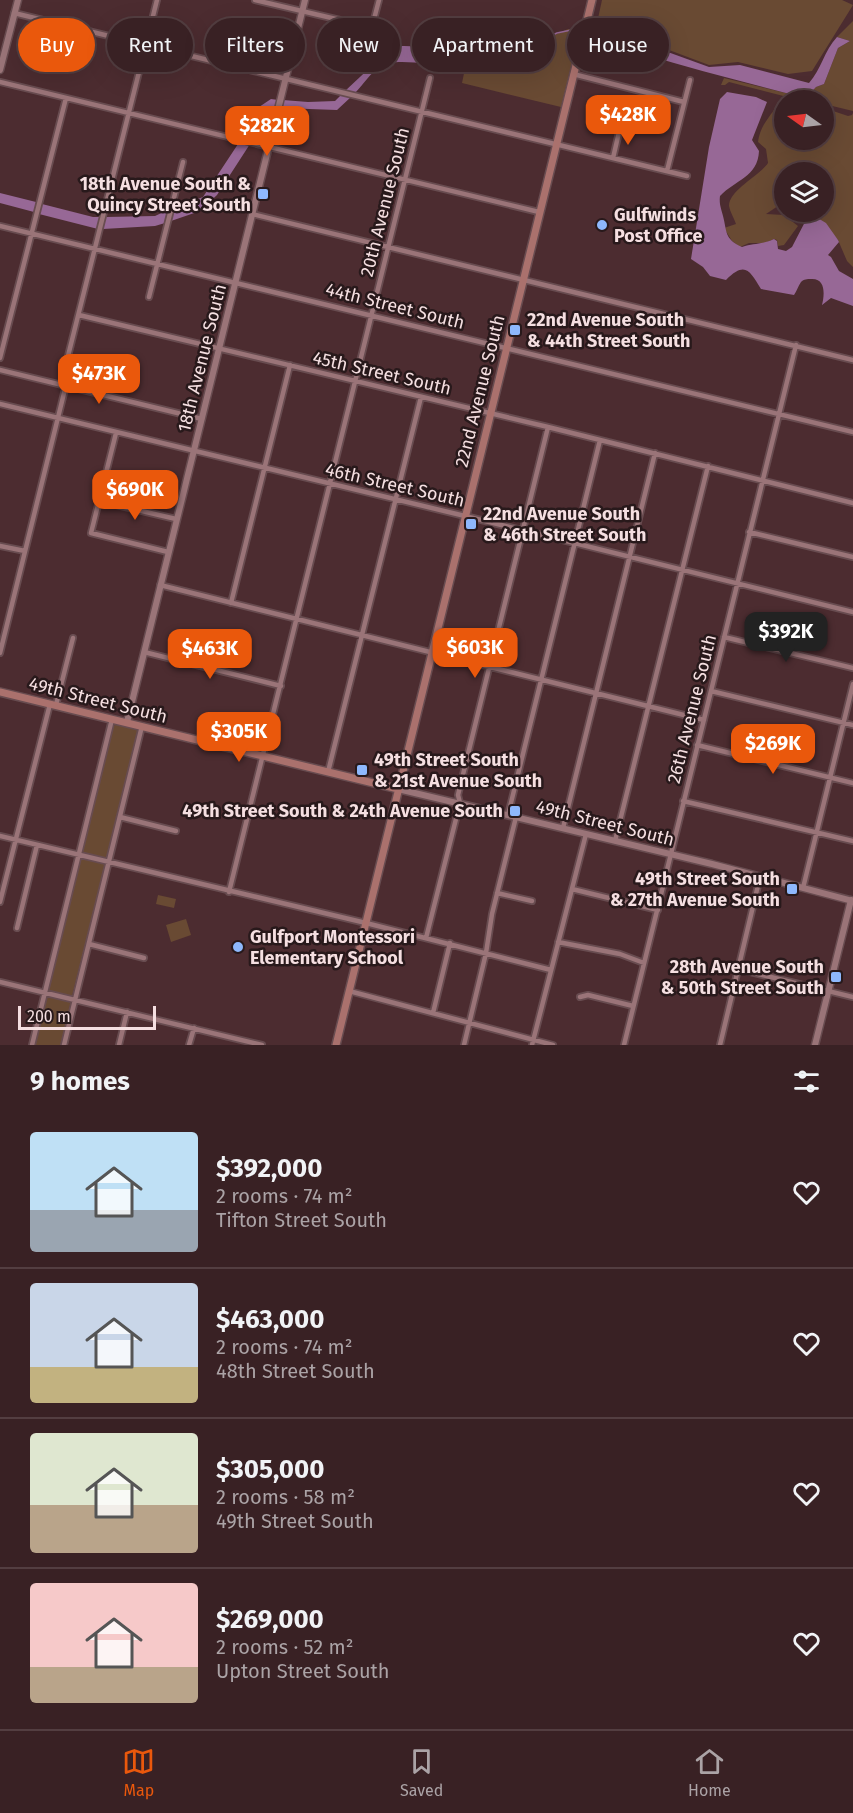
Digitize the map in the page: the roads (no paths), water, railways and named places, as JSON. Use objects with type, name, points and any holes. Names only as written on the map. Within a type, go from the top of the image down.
[{"type":"main road","name":"22nd Avenue South","points":[[336,1045],[592,0]]},
{"type":"main road","name":"49th Street South","points":[[0,692],[398,789]]},
{"type":"street","points":[[0,70],[18,0]]},
{"type":"street","points":[[153,18],[157,0]]},
{"type":"street","points":[[255,0],[370,27],[379,0]]},
{"type":"street","name":"18th Avenue South","points":[[127,722],[305,0]]},
{"type":"street","points":[[14,13],[107,36]]},
{"type":"street","points":[[193,56],[687,176]]},
{"type":"street","points":[[0,653],[57,419],[95,248],[139,72]]},
{"type":"street","points":[[573,74],[684,102]]},
{"type":"street","name":"20th Avenue South","points":[[229,892],[430,78]]},
{"type":"street","points":[[667,171],[690,80]]},
{"type":"street","points":[[0,82],[539,212]]},
{"type":"street","points":[[0,358],[66,98]]},
{"type":"street","points":[[613,158],[620,128]]},
{"type":"street","points":[[149,297],[183,162]]},
{"type":"street","points":[[252,214],[853,360]]},
{"type":"street","name":"44th Street South","points":[[0,226],[236,281],[853,432]]},
{"type":"street","name":"45th Street South","points":[[79,315],[763,479],[853,503]]},
{"type":"street","name":"26th Avenue South","points":[[624,1045],[796,345]]},
{"type":"street","points":[[231,603],[290,365]]},
{"type":"street","points":[[0,370],[202,418]]},
{"type":"street","points":[[328,772],[421,397]]},
{"type":"street","name":"46th Street South","points":[[0,404],[853,612]]},
{"type":"street","points":[[426,938],[459,803],[458,795],[548,427]]},
{"type":"street","points":[[116,433],[91,533],[168,552]]},
{"type":"street","points":[[508,815],[600,440]]},
{"type":"street","points":[[563,828],[655,453]]},
{"type":"street","points":[[615,841],[708,466]]},
{"type":"street","points":[[99,501],[176,519]]},
{"type":"street","points":[[750,532],[853,557]]},
{"type":"street","points":[[0,546],[25,552]]},
{"type":"street","points":[[160,585],[704,720]]},
{"type":"street","points":[[724,637],[853,668]]},
{"type":"street","points":[[0,902],[73,638]]},
{"type":"street","points":[[144,652],[281,686]]},
{"type":"street","points":[[803,888],[853,684]]},
{"type":"street","points":[[711,691],[853,725]]},
{"type":"street","points":[[32,1045],[112,719]]},
{"type":"street","points":[[64,1045],[142,726]]},
{"type":"street","points":[[697,745],[853,783]]},
{"type":"street","name":"49th Street South","points":[[398,789],[852,900]]},
{"type":"street","points":[[683,801],[853,841]]},
{"type":"street","points":[[464,1045],[516,816]]},
{"type":"street","points":[[120,818],[176,831]]},
{"type":"street","points":[[533,1043],[586,834]]},
{"type":"street","points":[[0,836],[366,923],[551,970]]},
{"type":"street","points":[[17,928],[37,845]]},
{"type":"street","points":[[0,875],[7,877]]},
{"type":"street","points":[[720,1045],[760,878]]},
{"type":"street","points":[[572,889],[658,910]]},
{"type":"street","points":[[497,893],[532,901]]},
{"type":"street","points":[[815,1045],[852,900]]},
{"type":"street","points":[[558,942],[620,954],[644,963]]},
{"type":"street","points":[[89,944],[144,958]]},
{"type":"street","points":[[433,1013],[450,944]]},
{"type":"street","points":[[738,969],[853,997]]},
{"type":"street","points":[[0,981],[262,1045]]},
{"type":"street","points":[[349,991],[469,1023],[533,1043],[553,1045]]},
{"type":"street","points":[[580,997],[588,995],[633,1006]]},
{"type":"street","points":[[119,1045],[127,1011]]},
{"type":"street","points":[[189,1045],[194,1028]]},
{"type":"waterway","points":[[555,34],[567,31]]},
{"type":"place","name":"18th Avenue South & Quincy Street South","points":[[263,194]]},
{"type":"place","name":"Gulfwinds Post Office","points":[[602,225]]},
{"type":"place","name":"22nd Avenue South & 44th Street South","points":[[515,330]]},
{"type":"place","name":"22nd Avenue South & 46th Street South","points":[[471,524]]},
{"type":"place","name":"49th Street South & 21st Avenue South","points":[[362,770]]},
{"type":"place","name":"49th Street South & 24th Avenue South","points":[[515,811]]},
{"type":"place","name":"49th Street South & 27th Avenue South","points":[[792,889]]},
{"type":"place","name":"Gulfport Montessori Elementary School","points":[[238,947]]},
{"type":"place","name":"28th Avenue South & 50th Street South","points":[[836,977]]}]
